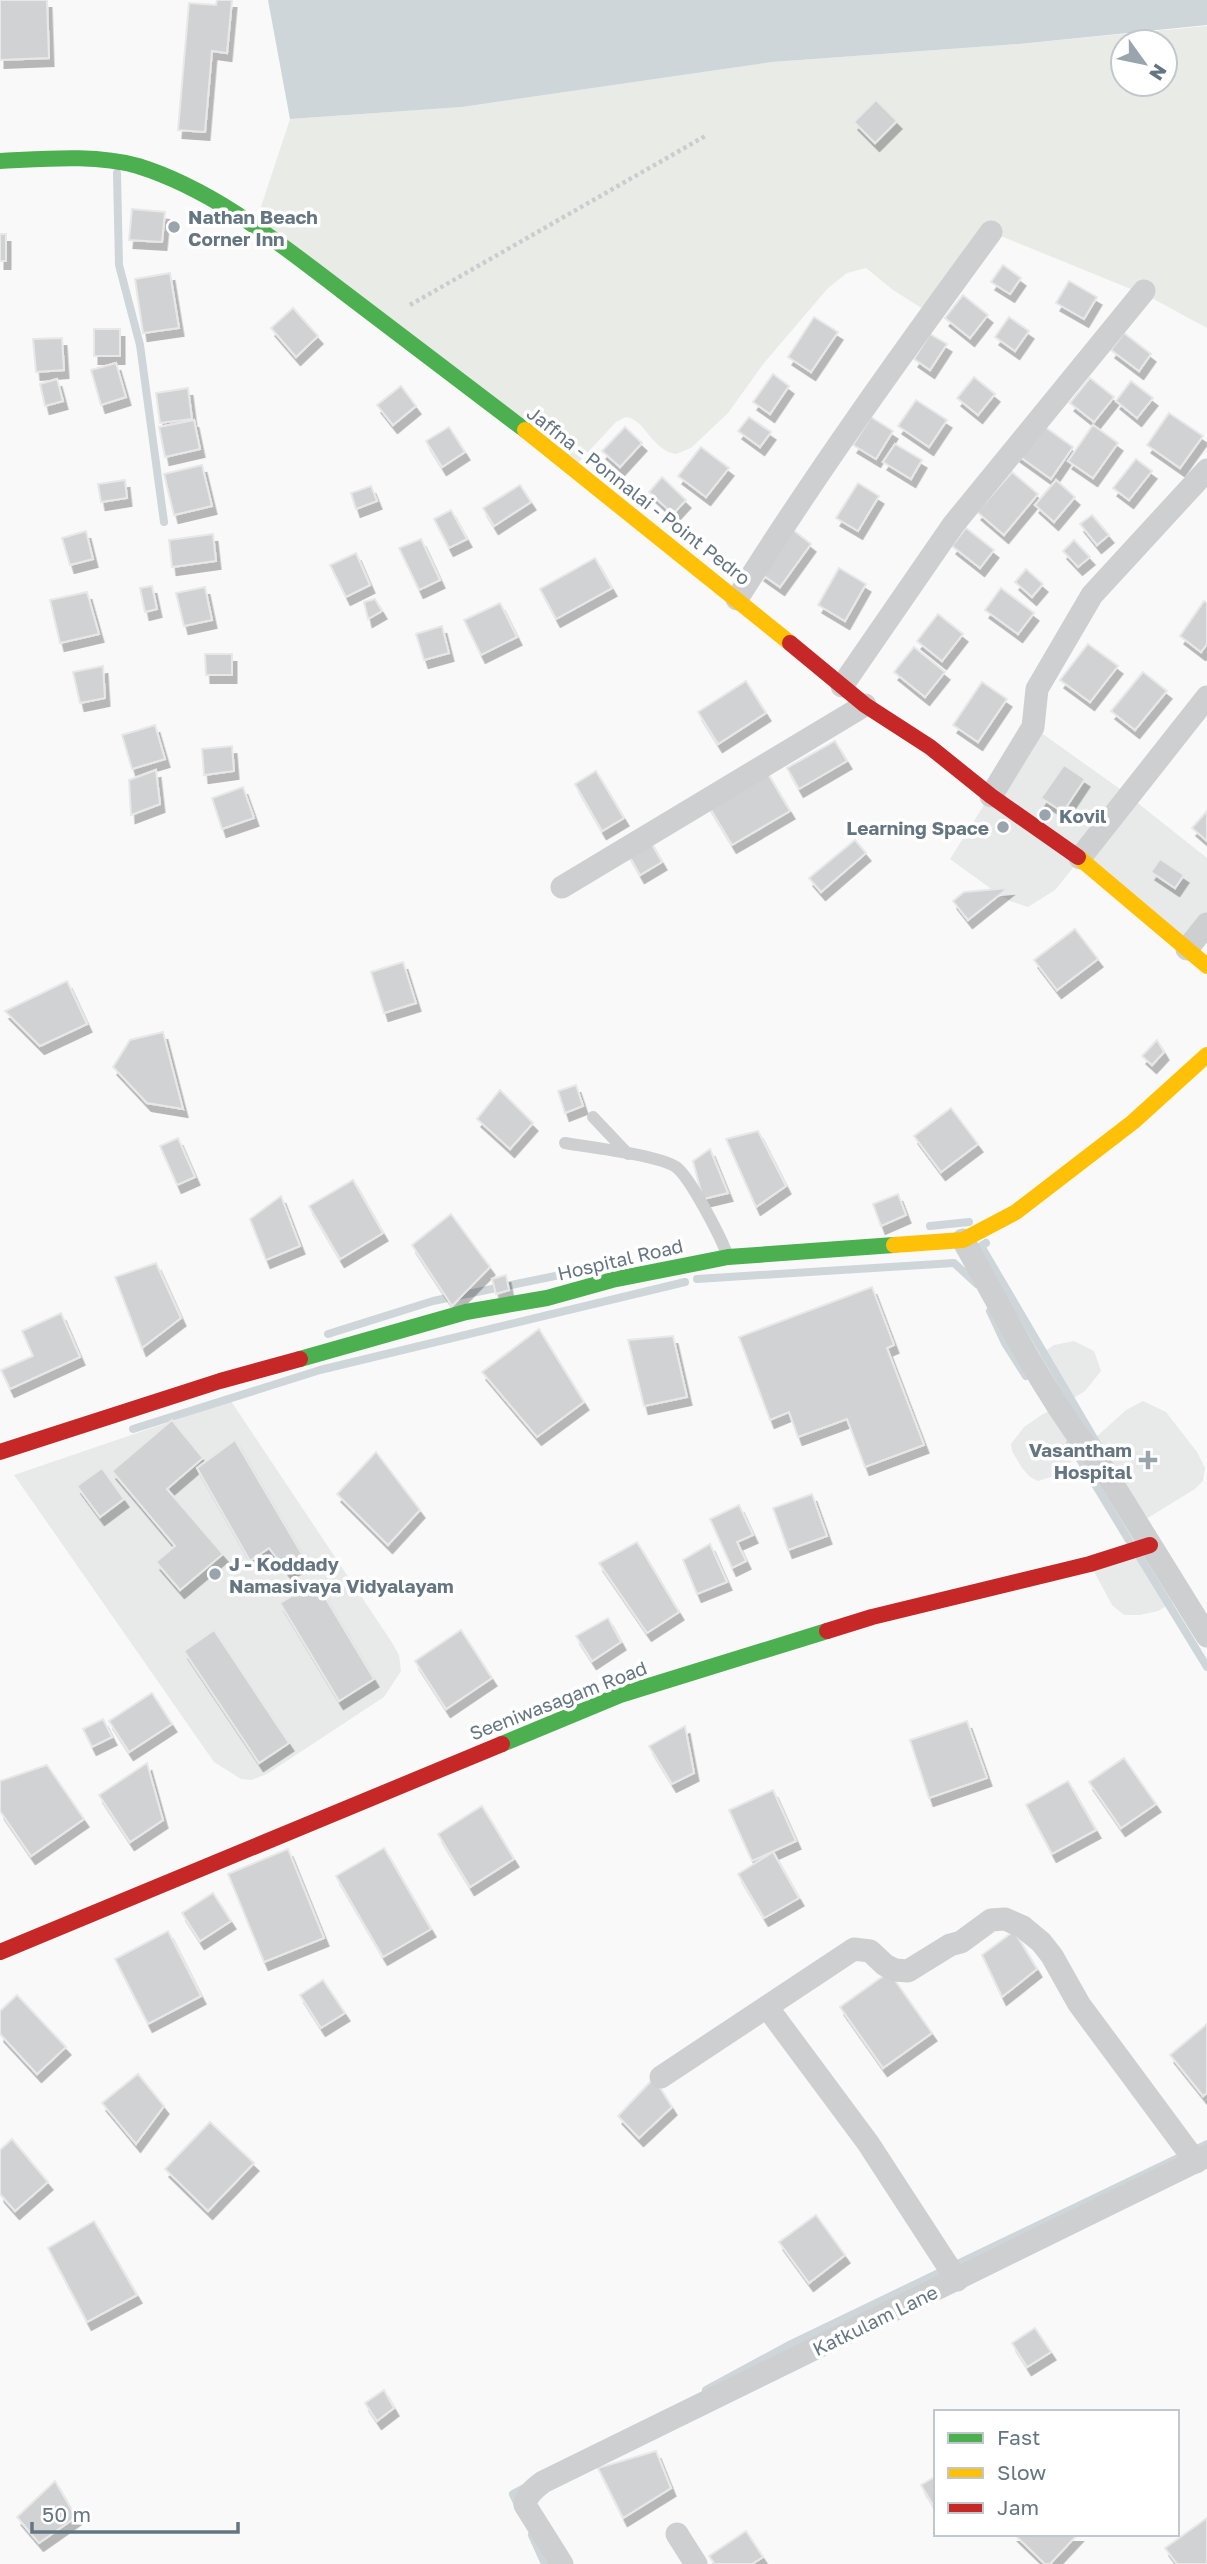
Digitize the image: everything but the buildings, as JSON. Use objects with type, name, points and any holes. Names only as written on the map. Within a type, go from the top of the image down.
[{"type":"street","name":"Jaffna - Ponnalai - Point Pedro","points":[[0,161],[125,163],[153,172],[255,225],[535,438],[865,705],[930,747],[991,796],[1080,858],[1207,966]]},
{"type":"street","points":[[737,599],[780,530],[991,232]]},
{"type":"street","points":[[842,686],[953,525],[1144,290]]},
{"type":"street","points":[[991,796],[1033,727],[1037,689],[1092,595],[1207,470]]},
{"type":"street","points":[[1080,858],[1207,697]]},
{"type":"street","points":[[562,887],[865,705]]},
{"type":"street","points":[[1187,949],[1207,925]]},
{"type":"street","name":"Hospital Road","points":[[0,1452],[220,1381],[466,1312],[547,1298],[612,1280],[728,1257],[964,1240],[1016,1212],[1133,1122],[1207,1055]]},
{"type":"street","points":[[964,1240],[1059,1407],[1104,1470],[1207,1636]]},
{"type":"street","name":"Seeniwasagam Road","points":[[0,1952],[620,1695],[872,1617],[1012,1585],[1150,1545]]},
{"type":"street","points":[[661,2077],[854,1949],[870,1951],[885,1965],[895,1970],[908,1971],[950,1945],[961,1942],[991,1920],[1006,1919],[1023,1927],[1041,1942],[1079,2004],[1201,2159]]},
{"type":"street","points":[[767,2007],[868,2143],[957,2280]]},
{"type":"street","name":"Katkulam Lane","points":[[562,2564],[525,2505],[531,2493],[543,2482],[1201,2159]]},
{"type":"street","points":[[677,2534],[696,2564]]},
{"type":"lane","points":[[593,1117],[628,1154]]},
{"type":"lane","points":[[565,1143],[628,1154],[676,1167],[687,1179],[728,1257]]},
{"type":"path","points":[[383,322],[707,135]]},
{"type":"shaded area","points":[[268,0],[1207,0],[1207,25],[1109,28],[1109,35],[1019,44],[772,62],[462,107],[290,119]]},
{"type":"shaded area","points":[[1207,26],[1207,328],[1148,296],[991,232],[931,314],[893,290],[866,268],[847,273],[828,288],[764,363],[728,413],[691,448],[676,454],[667,451],[654,441],[639,423],[626,417],[616,422],[573,468],[255,225],[290,119],[462,107],[772,62],[1109,35],[1109,98],[1179,98],[1179,29]]},
{"type":"shaded area","points":[[1033,727],[1120,789],[1207,858],[1207,924],[1187,949],[1081,858],[1055,890],[1028,907],[1010,901],[950,859]]},
{"type":"shaded area","points":[[1074,1341],[1094,1351],[1101,1371],[1085,1391],[1059,1407],[1031,1361],[1054,1345]]},
{"type":"shaded area","name":"J - Koddady Namasivaya Vidyalayam","points":[[231,1401],[391,1641],[399,1655],[401,1671],[384,1697],[267,1774],[251,1780],[241,1779],[214,1762],[14,1475]]},
{"type":"shaded area","name":"Vasantham Hospital","points":[[1143,1401],[1166,1412],[1197,1452],[1205,1468],[1203,1481],[1195,1489],[1138,1524],[1085,1447],[1126,1410]]},
{"type":"shaded area","points":[[1059,1407],[1085,1447],[1064,1469],[1038,1481],[1022,1468],[1011,1444],[1024,1427]]},
{"type":"shaded area","points":[[1150,1545],[1182,1597],[1158,1611],[1124,1615],[1112,1605],[1090,1564]]},
{"type":"waterway","points":[[117,173],[119,265],[140,345],[164,522]]},
{"type":"waterway","points":[[930,1226],[969,1222]]},
{"type":"waterway","points":[[986,1243],[981,1246],[1099,1447]]},
{"type":"waterway","points":[[697,1279],[954,1263],[977,1284]]},
{"type":"waterway","points":[[328,1334],[433,1301],[604,1266]]},
{"type":"waterway","points":[[133,1429],[320,1370],[685,1282]]},
{"type":"waterway","points":[[990,1311],[1005,1343],[1026,1376]]},
{"type":"waterway","points":[[1070,1443],[1130,1542]]},
{"type":"waterway","points":[[1139,1556],[1207,1667]]},
{"type":"waterway","points":[[706,2390],[791,2344],[1207,2144]]},
{"type":"waterway","points":[[519,2507],[513,2494],[526,2487]]},
{"type":"waterway","points":[[532,2535],[545,2564]]},
{"type":"traffic: fast","points":[[0,161],[69,158],[122,162],[166,176],[194,189],[271,237],[525,430]]},
{"type":"traffic: fast","points":[[300,1359],[466,1312],[547,1298],[612,1280],[728,1257],[894,1245]]},
{"type":"traffic: fast","points":[[502,1744],[620,1695],[827,1631]]},
{"type":"traffic: slow","points":[[525,430],[790,643]]},
{"type":"traffic: slow","points":[[1078,857],[1207,966]]},
{"type":"traffic: slow","points":[[894,1245],[963,1240],[1016,1212],[1133,1122],[1207,1055]]},
{"type":"traffic: jam","points":[[790,643],[865,705],[930,747],[991,796],[1078,857]]},
{"type":"traffic: jam","points":[[0,1452],[220,1381],[300,1359]]},
{"type":"traffic: jam","points":[[827,1631],[872,1617],[1090,1564],[1150,1545]]},
{"type":"traffic: jam","points":[[0,1952],[502,1744]]},
{"type":"place","name":"Nathan Beach Corner Inn","points":[[174,227]]},
{"type":"place","name":"Kovil","points":[[1045,815]]},
{"type":"place","name":"Learning Space","points":[[1003,827]]},
{"type":"place","name":"Vasantham Hospital","points":[[1148,1460]]},
{"type":"place","name":"J - Koddady Namasivaya Vidyalayam","points":[[215,1574]]}]
